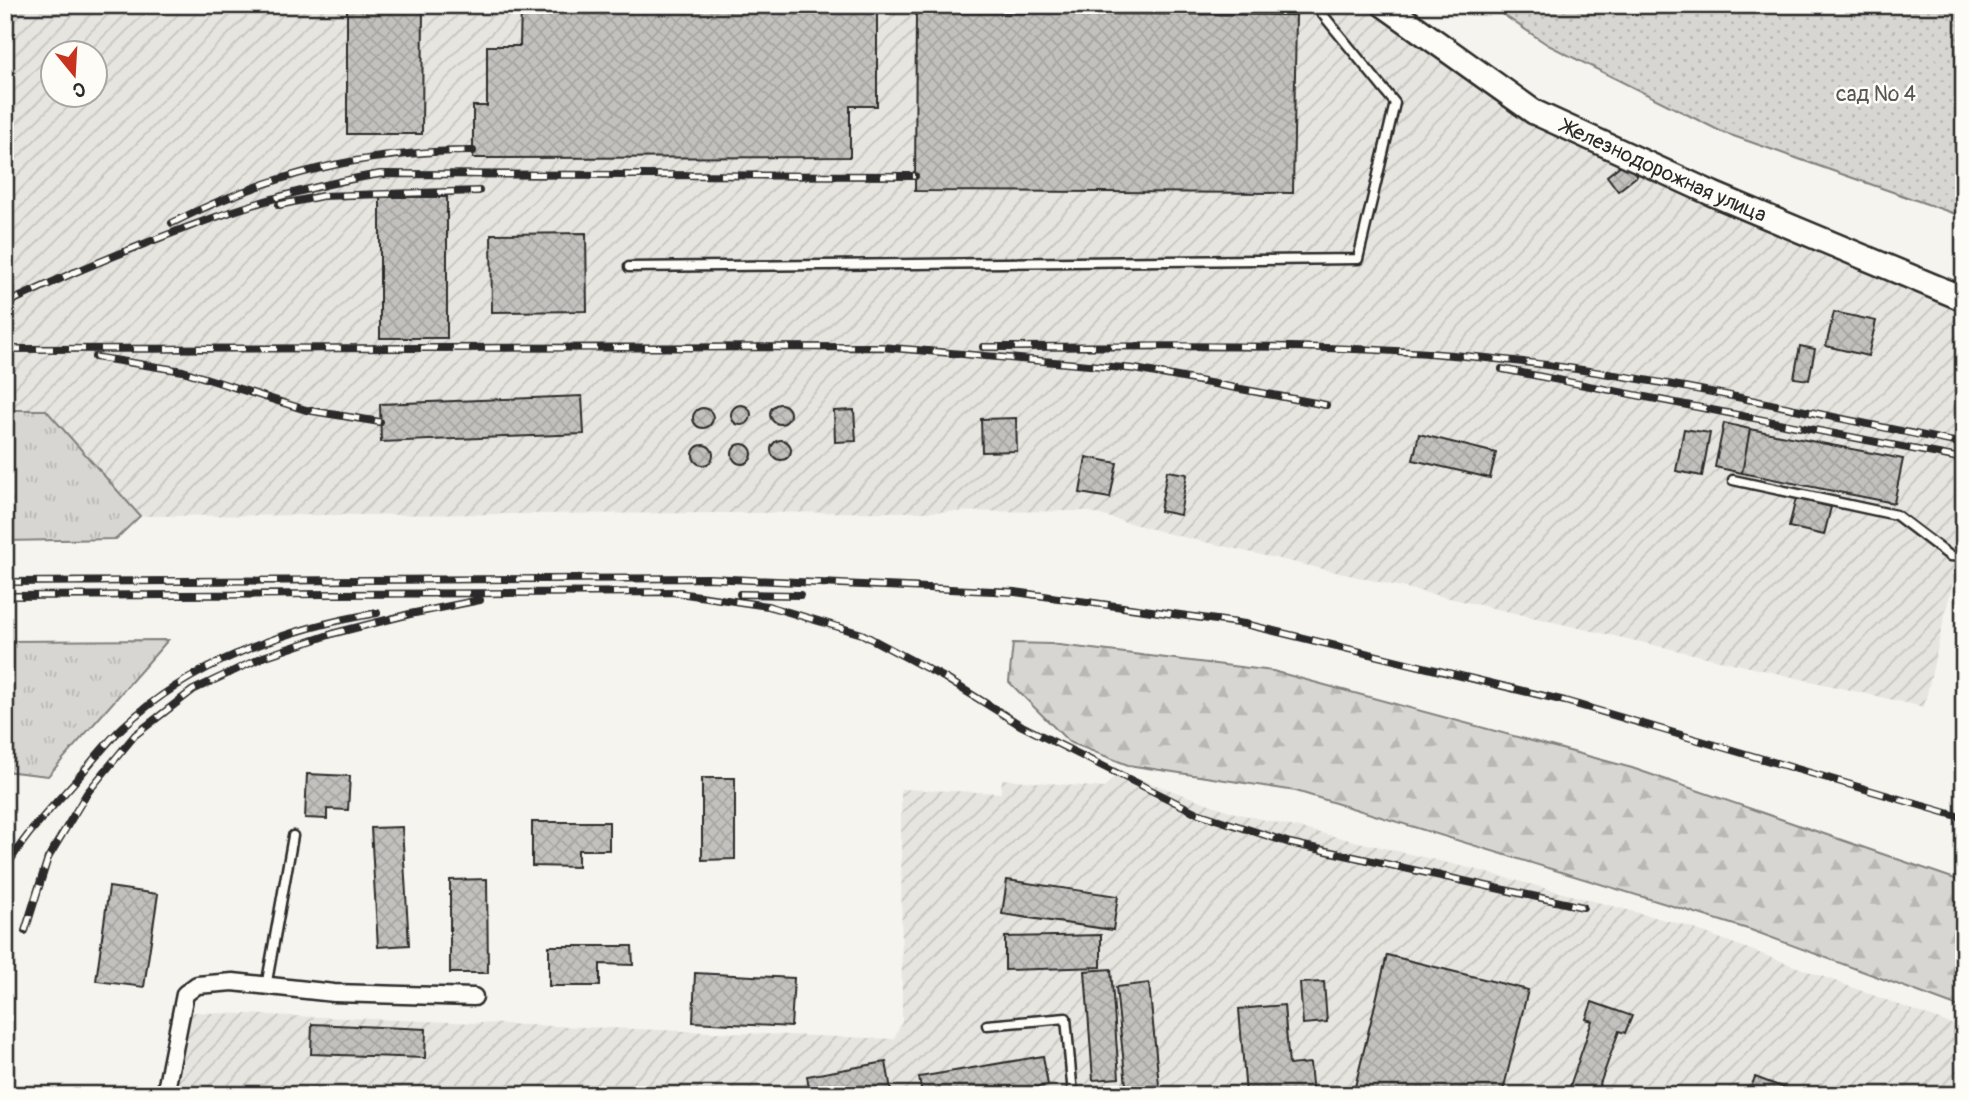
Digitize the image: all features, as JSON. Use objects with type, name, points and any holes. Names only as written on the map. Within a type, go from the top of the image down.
[{"type":"street","name":"Железнодорожная улица","points":[[1384,5],[1534,111],[1713,194],[1964,299]]},
{"type":"street","points":[[165,1095],[185,994],[197,985],[213,982],[334,993],[474,997]]},
{"type":"lane","points":[[629,267],[1358,260],[1395,103],[1315,5]]},
{"type":"lane","points":[[1732,480],[1896,515],[1950,556],[1964,557]]},
{"type":"lane","points":[[266,987],[293,836]]},
{"type":"lane","points":[[986,1025],[1066,1018],[1073,1095]]},
{"type":"shaded area","points":[[5,5],[1391,5],[1566,126],[1964,298],[1964,532],[1924,707],[1170,534],[1086,511],[140,516],[46,410],[5,410]]},
{"type":"shaded area","points":[[1119,772],[1235,813],[1469,868],[1684,925],[1964,1029],[1964,1095],[175,1095],[190,1012],[894,1039],[902,1022],[901,789],[1001,793],[1002,779],[1104,788]]},
{"type":"green space","name":"сад № 4","points":[[1489,5],[1964,5],[1964,217],[1722,132],[1548,45]]},
{"type":"green space","points":[[5,410],[46,410],[140,516],[116,539],[5,541]]},
{"type":"green space","points":[[168,640],[48,776],[5,771],[5,641]]},
{"type":"green space","points":[[1013,643],[1051,644],[1273,671],[1632,768],[1964,882],[1964,1009],[1751,930],[1296,791],[1128,765],[1069,742],[1009,682]]},
{"type":"building","points":[[347,5],[423,5],[422,134],[347,134]]},
{"type":"building","points":[[521,5],[877,5],[877,106],[850,106],[850,157],[473,158],[473,106],[487,106],[487,46],[520,46]]},
{"type":"building","points":[[916,12],[1296,15],[1293,193],[915,191]]},
{"type":"building","points":[[1626,161],[1637,176],[1618,191],[1607,176]]},
{"type":"building","points":[[380,197],[447,197],[447,338],[380,338]]},
{"type":"building","points":[[586,233],[587,311],[492,312],[491,234]]},
{"type":"building","points":[[1834,312],[1876,321],[1868,356],[1826,346]]},
{"type":"building","points":[[1800,346],[1815,349],[1809,380],[1794,378]]},
{"type":"building","points":[[582,396],[584,434],[381,442],[380,404]]},
{"type":"building","points":[[776,404],[784,404],[790,414],[784,424],[776,424],[770,418],[770,410]]},
{"type":"building","points":[[737,405],[745,405],[751,415],[745,425],[737,425],[731,419],[731,411]]},
{"type":"building","points":[[699,408],[707,408],[713,418],[707,428],[699,428],[693,422],[693,414]]},
{"type":"building","points":[[854,410],[856,441],[835,442],[834,411]]},
{"type":"building","points":[[1016,418],[1017,451],[982,452],[981,419]]},
{"type":"building","points":[[1724,423],[1750,429],[1742,473],[1715,467]]},
{"type":"building","points":[[1684,429],[1710,433],[1702,476],[1676,471]]},
{"type":"building","points":[[1750,429],[1903,459],[1894,503],[1742,473]]},
{"type":"building","points":[[1419,434],[1496,453],[1490,478],[1413,460]]},
{"type":"building","points":[[777,440],[785,440],[791,450],[785,460],[777,460],[771,454],[771,446]]},
{"type":"building","points":[[738,444],[746,444],[752,454],[746,464],[738,464],[732,458],[732,450]]},
{"type":"building","points":[[699,445],[707,445],[713,455],[707,465],[699,465],[693,459],[693,451]]},
{"type":"building","points":[[1086,457],[1117,463],[1110,498],[1080,493]]},
{"type":"building","points":[[1167,471],[1187,474],[1180,515],[1160,511]]},
{"type":"building","points":[[1796,498],[1831,507],[1824,535],[1789,527]]},
{"type":"building","points":[[307,774],[350,776],[348,810],[327,809],[327,819],[305,818]]},
{"type":"building","points":[[702,778],[735,778],[735,859],[702,860]]},
{"type":"building","points":[[532,822],[609,822],[609,850],[578,850],[578,867],[532,866]]},
{"type":"building","points":[[402,827],[409,945],[378,947],[371,828]]},
{"type":"building","points":[[487,879],[488,973],[450,973],[450,880]]},
{"type":"building","points":[[1007,880],[1118,896],[1113,930],[1002,914]]},
{"type":"building","points":[[109,887],[158,894],[144,987],[96,981]]},
{"type":"building","points":[[1101,935],[1101,967],[1005,970],[1005,937]]},
{"type":"building","points":[[549,946],[632,946],[633,965],[600,964],[600,986],[549,986]]},
{"type":"building","points":[[1387,955],[1528,990],[1502,1095],[1353,1095]]},
{"type":"building","points":[[1111,969],[1119,1078],[1093,1080],[1085,971]]},
{"type":"building","points":[[695,973],[794,978],[791,1027],[693,1022]]},
{"type":"building","points":[[1324,982],[1327,1022],[1303,1024],[1300,983]]},
{"type":"building","points":[[1149,983],[1160,1095],[1127,1095],[1116,987]]},
{"type":"building","points":[[1592,1002],[1632,1016],[1625,1033],[1619,1031],[1596,1095],[1567,1095],[1592,1021],[1586,1019]]},
{"type":"building","points":[[1284,1005],[1289,1065],[1310,1063],[1313,1095],[1246,1095],[1239,1009]]},
{"type":"building","points":[[312,1024],[426,1029],[425,1058],[311,1054]]},
{"type":"building","points":[[1043,1056],[1048,1085],[1019,1091],[1020,1095],[922,1095],[919,1077]]},
{"type":"building","points":[[886,1062],[892,1095],[810,1095],[807,1076]]},
{"type":"building","points":[[1755,1077],[1803,1095],[1748,1095]]},
{"type":"railway","points":[[172,223],[245,191],[318,169],[394,155],[473,151]]},
{"type":"railway","points":[[66,276],[143,244],[259,203],[299,191],[380,174],[915,176]]},
{"type":"railway","points":[[279,205],[322,196],[479,191]]},
{"type":"railway","points":[[5,304],[75,272]]},
{"type":"railway","points":[[5,349],[881,347],[1135,369],[1326,405]]},
{"type":"railway","points":[[983,347],[1304,347],[1496,359],[1672,385],[1964,444]]},
{"type":"railway","points":[[95,357],[183,371],[306,410],[380,422]]},
{"type":"railway","points":[[1502,369],[1964,459]]},
{"type":"railway","points":[[5,582],[709,578],[1015,592],[1245,624],[1565,701],[1964,818]]},
{"type":"railway","points":[[672,592],[768,606],[862,634],[945,678],[1022,726],[1197,813],[1290,843],[1583,907]]},
{"type":"railway","points":[[5,596],[681,592]]},
{"type":"railway","points":[[740,594],[800,595]]},
{"type":"railway","points":[[25,931],[48,858],[87,793],[135,735],[193,690],[263,657],[335,633],[480,600]]},
{"type":"railway","points":[[5,870],[35,827],[109,741],[150,704],[179,684],[242,652],[309,628],[377,613]]}]
